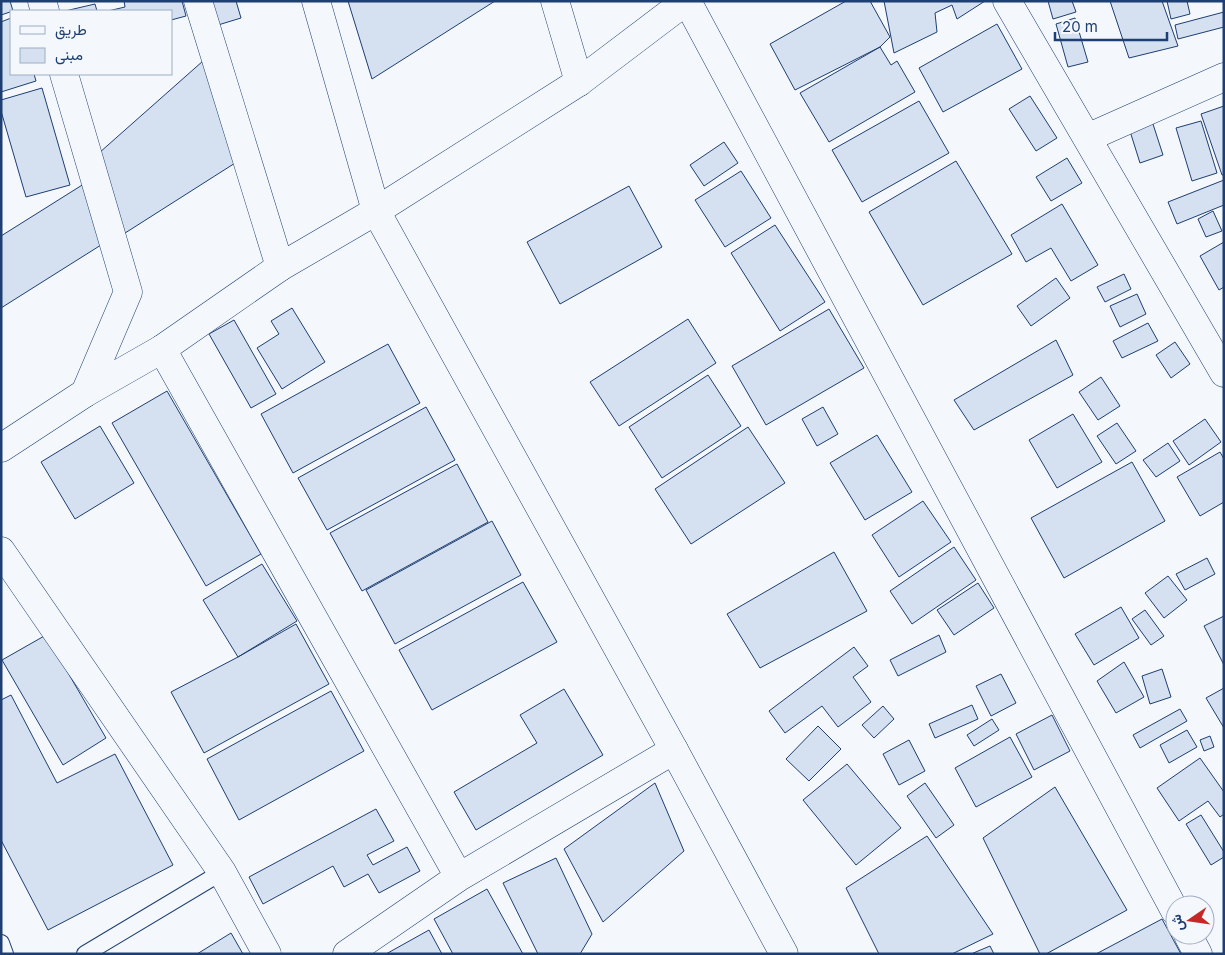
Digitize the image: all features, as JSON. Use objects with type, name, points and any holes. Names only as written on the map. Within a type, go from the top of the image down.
[{"type":"street","points":[[198,1],[280,267]]},
{"type":"street","points":[[316,1],[376,210],[674,750],[784,954]]},
{"type":"street","points":[[555,1],[579,82]]},
{"type":"street","points":[[1,448],[86,392],[162,349],[280,267],[376,210],[579,82],[687,1],[1166,895]]},
{"type":"street","points":[[1007,1],[1224,373]]},
{"type":"street","points":[[64,75],[128,292],[86,392]]},
{"type":"street","points":[[1086,138],[1224,77]]},
{"type":"street","points":[[162,349],[459,877]]},
{"type":"street","points":[[1,551],[222,872],[267,954]]},
{"type":"street","points":[[347,954],[459,877],[674,750]]},
{"type":"lane","points":[[85,954],[222,872]]},
{"type":"lane","points":[[1,943],[5,954]]},
{"type":"building","points":[[1,1],[10,1],[13,10],[1,15]]},
{"type":"building","points":[[124,1],[182,1],[186,16],[172,20],[172,10],[112,10],[125,7]]},
{"type":"building","points":[[211,1],[236,1],[241,18],[218,25]]},
{"type":"building","points":[[348,1],[495,1],[372,79]]},
{"type":"building","points":[[846,1],[870,1],[890,37],[880,47],[795,90],[770,44]]},
{"type":"building","points":[[884,1],[985,1],[957,19],[952,5],[935,13],[937,32],[894,53]]},
{"type":"building","points":[[1048,1],[1072,1],[1076,12],[1053,19]]},
{"type":"building","points":[[1110,1],[1162,1],[1178,46],[1129,58]]},
{"type":"building","points":[[1167,1],[1187,1],[1190,14],[1171,19]]},
{"type":"building","points":[[95,4],[97,10],[69,10]]},
{"type":"building","points":[[1224,12],[1224,27],[1178,39],[1175,25]]},
{"type":"building","points":[[10,18],[10,75],[34,75],[36,81],[1,92],[1,22]]},
{"type":"building","points":[[1075,18],[1088,62],[1068,67],[1056,24]]},
{"type":"building","points":[[997,24],[1022,69],[943,112],[919,68]]},
{"type":"building","points":[[880,47],[891,65],[897,61],[915,92],[829,142],[800,93]]},
{"type":"building","points":[[212,53],[243,158],[122,235],[99,153]]},
{"type":"building","points":[[42,88],[70,185],[26,197],[1,111],[1,100]]},
{"type":"building","points":[[1030,96],[1057,138],[1036,151],[1009,109]]},
{"type":"building","points":[[919,101],[949,153],[862,202],[832,150]]},
{"type":"building","points":[[1224,106],[1224,175],[1222,175],[1201,114]]},
{"type":"building","points":[[1152,121],[1163,155],[1140,163],[1129,128]]},
{"type":"building","points":[[1201,121],[1217,173],[1192,181],[1176,128]]},
{"type":"building","points":[[724,142],[738,163],[704,186],[690,165]]},
{"type":"building","points":[[1067,158],[1082,183],[1051,201],[1036,177]]},
{"type":"building","points":[[956,161],[1012,254],[923,305],[869,212]]},
{"type":"building","points":[[741,171],[771,218],[725,247],[695,200]]},
{"type":"building","points":[[1224,180],[1224,205],[1177,224],[1168,202]]},
{"type":"building","points":[[87,182],[101,245],[1,308],[1,236]]},
{"type":"building","points":[[629,186],[662,247],[560,304],[527,242]]},
{"type":"building","points":[[1062,204],[1098,265],[1071,281],[1051,248],[1026,262],[1011,235]]},
{"type":"building","points":[[1213,211],[1222,231],[1206,237],[1198,219]]},
{"type":"building","points":[[775,225],[825,302],[780,331],[731,253]]},
{"type":"building","points":[[1224,242],[1224,287],[1219,290],[1200,256]]},
{"type":"building","points":[[1124,274],[1131,289],[1105,302],[1097,287]]},
{"type":"building","points":[[1056,278],[1070,298],[1031,326],[1017,306]]},
{"type":"building","points":[[1137,294],[1146,314],[1120,327],[1110,306]]},
{"type":"building","points":[[292,308],[325,362],[282,389],[257,348],[279,334],[271,321]]},
{"type":"building","points":[[829,309],[864,368],[766,425],[732,366]]},
{"type":"building","points":[[688,319],[716,363],[619,426],[590,382]]},
{"type":"building","points":[[234,320],[276,394],[251,408],[209,334]]},
{"type":"building","points":[[1148,323],[1158,341],[1122,358],[1113,341]]},
{"type":"building","points":[[1056,340],[1073,375],[974,430],[954,400]]},
{"type":"building","points":[[1175,342],[1190,364],[1171,378],[1156,355]]},
{"type":"building","points":[[388,344],[420,403],[293,473],[261,414]]},
{"type":"building","points":[[708,375],[741,426],[662,478],[629,427]]},
{"type":"building","points":[[1101,377],[1120,406],[1098,420],[1079,392]]},
{"type":"building","points":[[167,391],[261,554],[206,586],[112,423]]},
{"type":"building","points":[[426,407],[455,460],[327,530],[298,478]]},
{"type":"building","points":[[823,407],[838,434],[817,446],[802,419]]},
{"type":"building","points":[[1073,414],[1102,462],[1057,488],[1029,440]]},
{"type":"building","points":[[1205,419],[1221,442],[1189,465],[1173,441]]},
{"type":"building","points":[[1117,423],[1136,451],[1116,464],[1097,436]]},
{"type":"building","points":[[100,426],[134,483],[75,519],[41,462]]},
{"type":"building","points":[[748,427],[785,483],[691,544],[655,489]]},
{"type":"building","points":[[877,435],[912,492],[865,520],[830,463]]},
{"type":"building","points":[[1168,443],[1180,461],[1156,477],[1143,460]]},
{"type":"building","points":[[1220,452],[1224,459],[1224,502],[1200,516],[1177,477]]},
{"type":"building","points":[[1132,462],[1165,521],[1064,578],[1031,518]]},
{"type":"building","points":[[457,464],[488,522],[362,591],[330,533]]},
{"type":"building","points":[[923,501],[951,542],[899,577],[872,535]]},
{"type":"building","points":[[492,521],[521,575],[395,644],[366,590]]},
{"type":"building","points":[[954,547],[976,580],[912,624],[890,591]]},
{"type":"building","points":[[834,552],[867,611],[760,668],[727,614]]},
{"type":"building","points":[[1207,558],[1215,574],[1185,590],[1176,574]]},
{"type":"building","points":[[262,564],[297,621],[238,657],[203,600]]},
{"type":"building","points":[[1168,576],[1187,600],[1164,618],[1145,593]]},
{"type":"building","points":[[523,582],[557,642],[432,710],[399,650]]},
{"type":"building","points":[[978,583],[994,608],[954,635],[937,610]]},
{"type":"building","points":[[1121,607],[1139,638],[1094,665],[1075,634]]},
{"type":"building","points":[[1145,610],[1164,636],[1151,645],[1132,619]]},
{"type":"building","points":[[1224,616],[1224,665],[1204,626]]},
{"type":"building","points":[[296,624],[329,684],[204,753],[171,692]]},
{"type":"building","points":[[46,635],[106,738],[63,765],[2,660]]},
{"type":"building","points":[[939,635],[946,652],[898,676],[890,660]]},
{"type":"building","points":[[854,647],[868,666],[853,677],[871,702],[838,727],[822,706],[785,733],[769,711]]},
{"type":"building","points":[[1124,662],[1144,697],[1116,713],[1097,681]]},
{"type":"building","points":[[1162,669],[1171,697],[1150,704],[1142,676]]},
{"type":"building","points":[[1001,674],[1016,703],[991,716],[976,686]]},
{"type":"building","points":[[1224,688],[1224,728],[1206,698]]},
{"type":"building","points":[[564,689],[603,755],[476,830],[454,792],[537,743],[520,715]]},
{"type":"building","points":[[331,691],[364,751],[239,820],[207,759]]},
{"type":"building","points":[[11,695],[57,783],[115,754],[173,865],[48,930],[1,840],[1,700]]},
{"type":"building","points":[[972,705],[978,719],[935,738],[929,724]]},
{"type":"building","points":[[883,706],[894,719],[874,738],[862,725]]},
{"type":"building","points":[[1180,709],[1187,721],[1140,748],[1133,735]]},
{"type":"building","points":[[1052,715],[1070,751],[1034,770],[1016,734]]},
{"type":"building","points":[[992,719],[999,730],[974,746],[967,735]]},
{"type":"building","points":[[818,726],[841,749],[809,781],[786,759]]},
{"type":"building","points":[[1187,730],[1197,747],[1169,763],[1160,745]]},
{"type":"building","points":[[1210,736],[1214,747],[1204,751],[1200,740]]},
{"type":"building","points":[[1010,737],[1032,777],[976,807],[955,768]]},
{"type":"building","points":[[909,740],[925,771],[899,785],[883,754]]},
{"type":"building","points":[[1200,758],[1224,792],[1224,814],[1220,817],[1208,801],[1179,821],[1157,788]]},
{"type":"building","points":[[847,764],[901,828],[856,865],[803,800]]},
{"type":"building","points":[[655,783],[684,851],[603,922],[564,849]]},
{"type":"building","points":[[925,783],[954,825],[936,838],[907,796]]},
{"type":"building","points":[[1055,787],[1127,910],[1046,954],[1040,954],[983,838]]},
{"type":"building","points":[[376,809],[394,841],[367,855],[373,865],[407,847],[420,871],[379,893],[368,874],[344,887],[333,866],[263,904],[249,877]]},
{"type":"building","points":[[1201,815],[1224,852],[1224,857],[1211,865],[1186,824]]},
{"type":"building","points":[[927,836],[993,934],[952,954],[879,954],[846,888]]},
{"type":"building","points":[[556,858],[592,934],[580,954],[538,954],[503,883]]},
{"type":"building","points":[[487,889],[523,954],[453,954],[434,919]]},
{"type":"building","points":[[1162,919],[1165,925],[1165,945],[1176,945],[1181,954],[1096,954]]},
{"type":"building","points":[[429,930],[442,954],[386,954]]},
{"type":"building","points":[[231,933],[243,954],[197,954]]},
{"type":"building","points":[[990,946],[994,954],[971,954]]}]
